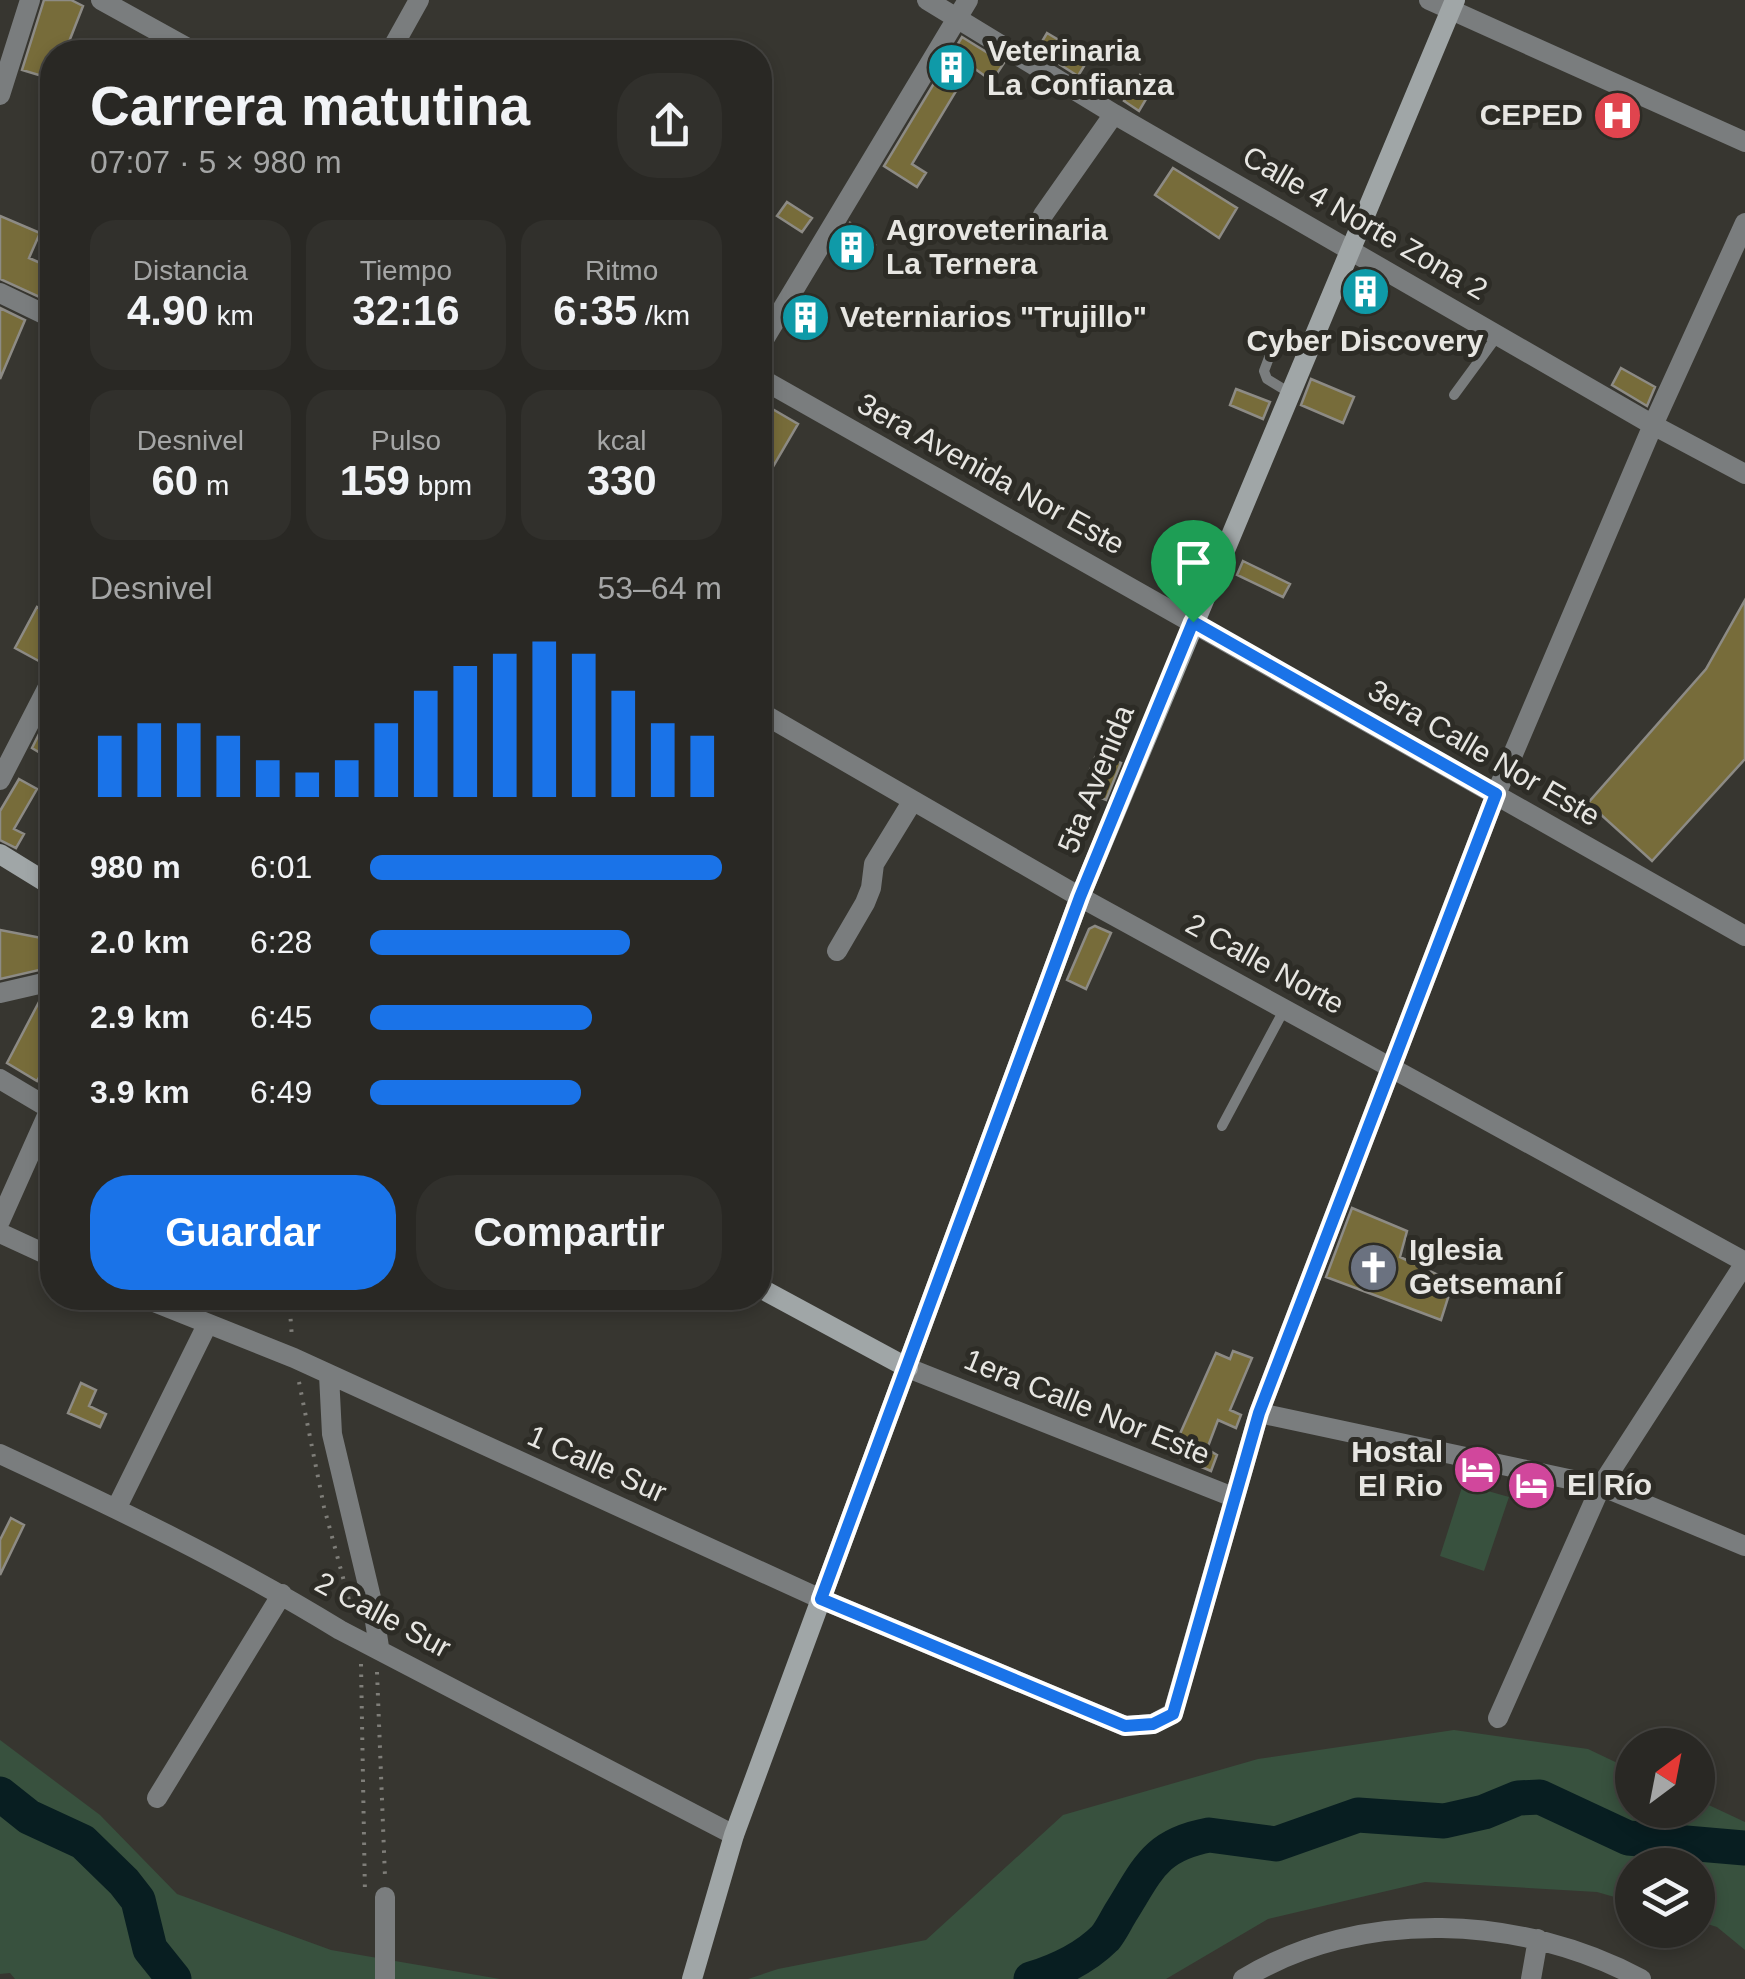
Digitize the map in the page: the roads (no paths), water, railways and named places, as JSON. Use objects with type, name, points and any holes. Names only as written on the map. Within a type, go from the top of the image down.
[{"type":"street","points":[[0,95],[30,0]]},
{"type":"street","points":[[101,0],[173,40]]},
{"type":"street","points":[[397,40],[419,0]]},
{"type":"street","name":"Calle 4 Norte Zona 2","points":[[927,0],[963,9],[1114,114],[1653,425],[1745,474]]},
{"type":"street","points":[[1429,0],[1452,5],[1745,142]]},
{"type":"street","name":"5ta Avenida","points":[[692,1978],[734,1836],[1080,897],[1452,5]]},
{"type":"street","points":[[772,326],[963,9]]},
{"type":"street","points":[[1043,215],[1114,114]]},
{"type":"street","points":[[1234,1497],[1259,1413],[1496,794],[1653,425],[1745,223]]},
{"type":"street","points":[[0,293],[40,312]]},
{"type":"street","name":"3era Avenida Nor Este","points":[[772,385],[1193,622]]},
{"type":"street","name":"3era Calle Nor Este","points":[[1193,622],[1745,936]]},
{"type":"street","points":[[0,780],[40,702]]},
{"type":"street","name":"2 Calle Norte","points":[[772,719],[1080,897],[1745,1263]]},
{"type":"street","points":[[837,952],[865,903],[874,864],[912,802]]},
{"type":"street","points":[[0,854],[40,879]]},
{"type":"street","points":[[0,993],[40,984]]},
{"type":"street","points":[[0,1078],[40,1102]]},
{"type":"street","points":[[0,1222],[40,1133]]},
{"type":"street","points":[[0,1233],[40,1251]]},
{"type":"street","points":[[1498,1718],[1601,1486],[1745,1263]]},
{"type":"street","name":"1era Calle Nor Este","points":[[772,1294],[908,1368],[1234,1497]]},
{"type":"street","name":"1 Calle Sur","points":[[171,1310],[294,1358],[821,1599],[1125,1726],[1153,1724],[1173,1714],[1234,1497]]},
{"type":"street","points":[[116,1509],[207,1326]]},
{"type":"street","points":[[328,1375],[332,1434],[372,1602],[378,1647]]},
{"type":"street","points":[[1259,1413],[1601,1486],[1745,1546]]},
{"type":"street","name":"2 Calle Sur","points":[[0,1454],[282,1594],[340,1630],[734,1836]]},
{"type":"street","points":[[156,1798],[282,1594]]},
{"type":"street","points":[[385,1897],[386,1979]]},
{"type":"street","points":[[1243,1979],[1264,1966],[1330,1942],[1399,1930],[1469,1928],[1538,1939],[1611,1963],[1641,1979]]},
{"type":"street","points":[[1531,1979],[1538,1939]]},
{"type":"street","points":[[1264,1966],[1283,1979]]},
{"type":"lane","points":[[1454,395],[1498,334]]},
{"type":"lane","points":[[1276,339],[1264,371],[1266,379],[1290,393]]},
{"type":"lane","points":[[1222,1126],[1284,1009]]},
{"type":"waterway","points":[[0,1794],[29,1817],[83,1842],[124,1882],[138,1900],[150,1949],[174,1979]]},
{"type":"waterway","points":[[1031,1979],[1089,1952],[1107,1935],[1155,1861],[1176,1845],[1209,1835],[1276,1844],[1358,1815],[1444,1821],[1484,1812],[1518,1798],[1540,1797],[1628,1838],[1745,1848]]},
{"type":"place","name":"Veterinaria La Confianza","points":[[952,68]]},
{"type":"place","name":"CEPED","points":[[1618,115]]},
{"type":"place","name":"Agroveterinaria La Ternera","points":[[851,247]]},
{"type":"place","name":"Cyber Discovery","points":[[1365,292]]},
{"type":"place","name":"Veterniarios \"Trujillo\"","points":[[805,317]]},
{"type":"place","name":"Iglesia Getsemaní","points":[[1374,1267]]},
{"type":"place","name":"Hostal El Rio","points":[[1478,1469]]},
{"type":"place","name":"El Río","points":[[1532,1485]]}]
